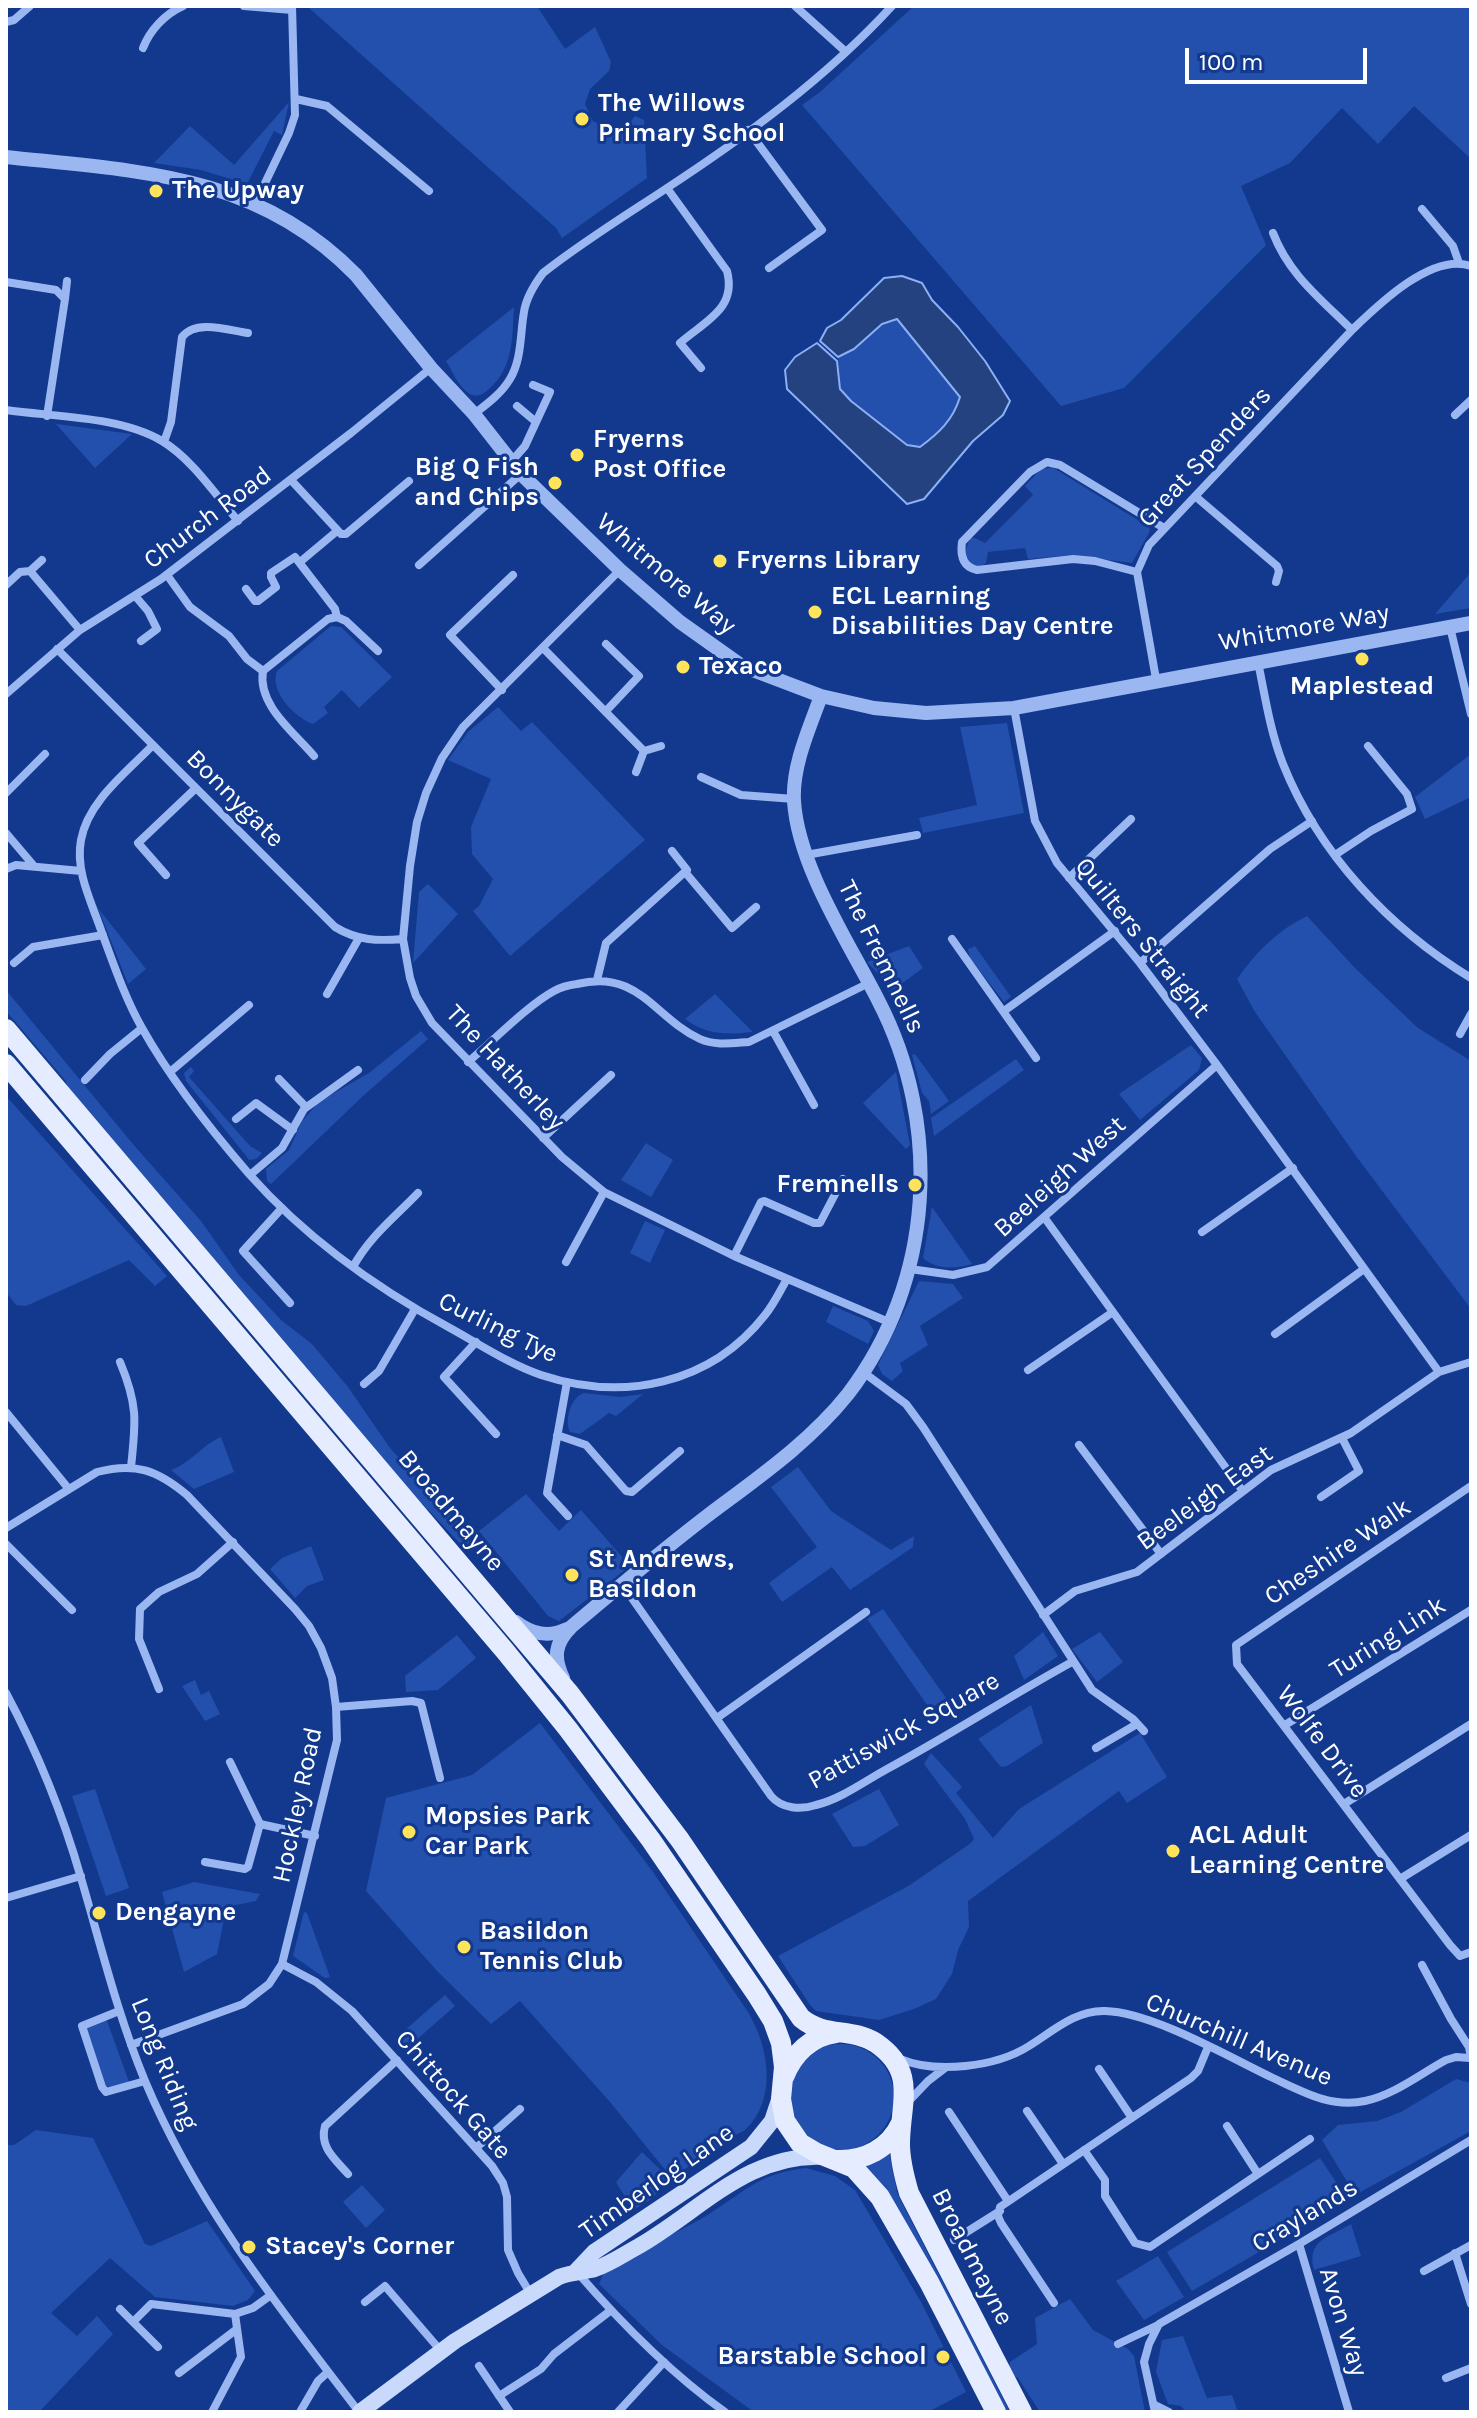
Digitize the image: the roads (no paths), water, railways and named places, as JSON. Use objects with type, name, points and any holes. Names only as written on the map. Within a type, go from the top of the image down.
[{"type":"main road","name":"Broadmayne","points":[[6,1029],[570,1694],[680,1840],[801,2018],[815,2028],[863,2037],[882,2048],[900,2071],[906,2093],[901,2161],[909,2193],[1022,2412]]},
{"type":"main road","name":"Broadmayne","points":[[6,1064],[459,1596],[568,1729],[667,1862],[766,2008],[781,2043],[782,2110],[793,2135],[807,2148],[861,2173],[887,2207],[996,2412]]},
{"type":"main road","points":[[782,2084],[791,2061],[805,2046],[820,2037],[837,2033]]},
{"type":"main road","name":"Timberlog Lane","points":[[576,2271],[594,2252],[751,2147],[772,2121],[782,2084]]},
{"type":"main road","points":[[831,2158],[852,2160],[872,2154],[893,2137],[904,2112]]},
{"type":"main road","name":"Timberlog Lane","points":[[359,2412],[530,2293],[576,2271],[594,2269],[641,2245],[761,2166],[790,2158],[831,2158]]},
{"type":"street","points":[[10,21],[30,6]]},
{"type":"street","points":[[143,48],[150,33],[168,14],[183,6]]},
{"type":"street","points":[[244,6],[292,8],[296,99],[289,133],[255,204]]},
{"type":"street","points":[[795,6],[846,52]]},
{"type":"street","points":[[474,414],[497,395],[511,378],[520,348],[524,310],[543,273],[667,188],[815,80],[892,6]]},
{"type":"street","points":[[296,99],[327,106],[429,191]]},
{"type":"street","points":[[748,130],[822,230],[769,268]]},
{"type":"street","name":"Whitmore Way","points":[[6,157],[173,177],[255,204],[301,229],[343,262],[374,295],[521,474],[620,570],[680,622],[742,666],[821,696],[874,708],[926,713],[1014,708],[1156,679],[1471,623]]},
{"type":"street","points":[[667,188],[727,271],[731,284],[725,305],[680,343],[701,368]]},
{"type":"street","points":[[1422,209],[1453,246],[1459,263],[1471,266]]},
{"type":"street","points":[[1273,233],[1282,255],[1299,279],[1352,330]]},
{"type":"street","name":"Great Spenders","points":[[1137,572],[1149,545],[1164,528],[1352,330],[1376,307],[1415,279],[1442,266],[1459,263]]},
{"type":"street","points":[[47,416],[67,281]]},
{"type":"street","points":[[6,282],[56,290],[65,299]]},
{"type":"street","points":[[164,442],[171,422],[182,337],[186,332],[200,327],[248,333]]},
{"type":"street","name":"Church Road","points":[[6,694],[80,630],[167,575],[431,368]]},
{"type":"street","points":[[511,462],[525,446],[550,392],[533,385]]},
{"type":"street","points":[[1455,415],[1471,400]]},
{"type":"street","points":[[517,406],[536,422]]},
{"type":"street","points":[[6,410],[127,427],[164,442],[196,472],[238,521]]},
{"type":"street","points":[[1156,679],[1137,572],[1095,561],[1073,559],[977,570],[962,558],[962,542],[1030,472],[1047,462],[1060,465],[1164,528]]},
{"type":"street","points":[[419,565],[521,474]]},
{"type":"street","points":[[291,480],[337,531],[346,534],[409,481]]},
{"type":"street","points":[[1195,496],[1277,566],[1276,582]]},
{"type":"street","points":[[300,562],[337,531]]},
{"type":"street","points":[[246,589],[258,601],[276,587],[271,573],[292,557],[300,562],[332,601],[337,617]]},
{"type":"street","points":[[6,585],[20,572],[30,571],[42,560]]},
{"type":"street","name":"The Hatherley","points":[[620,570],[463,727],[442,758],[426,793],[413,845],[403,939],[410,978],[432,1023],[543,1138],[604,1192],[734,1256],[891,1323]]},
{"type":"street","points":[[30,571],[80,630]]},
{"type":"street","points":[[167,575],[190,607],[229,636],[247,659],[263,671]]},
{"type":"street","points":[[502,690],[450,635],[513,575]]},
{"type":"street","points":[[136,597],[157,629],[141,641]]},
{"type":"street","points":[[263,671],[328,619],[337,617],[346,621],[378,651]]},
{"type":"street","points":[[1449,626],[1471,714]]},
{"type":"street","points":[[606,644],[639,676],[606,711]]},
{"type":"street","points":[[543,648],[644,751]]},
{"type":"street","name":"Bonnygate","points":[[57,649],[335,927],[359,938]]},
{"type":"street","points":[[1258,662],[1269,717],[1283,763],[1312,821],[1369,896],[1405,932],[1471,978]]},
{"type":"street","points":[[263,671],[263,692],[268,702],[314,756]]},
{"type":"street","name":"The Fremnells","points":[[570,1694],[556,1659],[559,1641],[622,1584],[810,1436],[863,1372],[891,1323],[910,1269],[917,1238],[921,1142],[899,1049],[806,855],[794,799],[800,755],[821,696]]},
{"type":"street","name":"Quilters Straight","points":[[1014,708],[1035,821],[1051,852],[1217,1065],[1439,1372]]},
{"type":"street","name":"Curling Tye","points":[[153,745],[91,813],[81,837],[81,871],[119,982],[142,1028],[209,1126],[282,1208],[353,1267],[415,1309],[528,1369],[597,1388],[623,1389],[649,1385],[688,1373],[721,1355],[750,1332],[766,1314],[787,1279]]},
{"type":"street","points":[[644,751],[661,746]]},
{"type":"street","points":[[1335,855],[1412,809],[1407,794],[1368,746]]},
{"type":"street","points":[[636,772],[644,751]]},
{"type":"street","points":[[6,793],[45,754]]},
{"type":"street","points":[[701,777],[741,795],[794,799]]},
{"type":"street","points":[[166,875],[138,843],[196,788]]},
{"type":"street","points":[[1069,878],[1131,819]]},
{"type":"street","points":[[1140,963],[1270,849],[1312,821]]},
{"type":"street","points":[[6,833],[34,866]]},
{"type":"street","points":[[806,855],[917,835]]},
{"type":"street","points":[[672,851],[687,870],[685,872],[732,928],[756,907]]},
{"type":"street","points":[[6,869],[14,865],[81,871]]},
{"type":"street","points":[[597,980],[606,943],[685,872]]},
{"type":"street","points":[[1004,1011],[1115,931]]},
{"type":"street","points":[[14,963],[33,947],[103,935]]},
{"type":"street","points":[[327,994],[359,938],[403,939]]},
{"type":"street","points":[[952,939],[1036,1058]]},
{"type":"street","points":[[468,1062],[554,991],[597,980],[616,982],[647,997],[679,1027],[703,1041],[727,1044],[749,1042],[869,983]]},
{"type":"street","points":[[170,1072],[249,1005]]},
{"type":"street","points":[[1460,1034],[1471,1014]]},
{"type":"street","points":[[85,1080],[142,1028]]},
{"type":"street","points":[[773,1031],[814,1105]]},
{"type":"street","name":"Beeleigh West","points":[[910,1269],[953,1275],[977,1271],[995,1261],[1217,1065]]},
{"type":"street","points":[[250,1175],[282,1148],[306,1107],[358,1070]]},
{"type":"street","points":[[543,1138],[611,1075]]},
{"type":"street","points":[[279,1079],[306,1107]]},
{"type":"street","points":[[236,1119],[256,1103],[293,1130]]},
{"type":"street","points":[[1202,1232],[1293,1168]]},
{"type":"street","points":[[734,1256],[761,1202],[820,1223],[843,1179]]},
{"type":"street","points":[[566,1262],[604,1192]]},
{"type":"street","points":[[353,1267],[361,1251],[377,1232],[418,1193]]},
{"type":"street","points":[[282,1208],[243,1251],[290,1303]]},
{"type":"street","points":[[1044,1217],[1242,1490]]},
{"type":"street","points":[[1275,1334],[1364,1269]]},
{"type":"street","points":[[364,1384],[379,1371],[415,1309]]},
{"type":"street","points":[[1028,1370],[1113,1312]]},
{"type":"street","points":[[476,1342],[444,1377],[496,1434]]},
{"type":"street","points":[[120,1362],[135,1407],[131,1467]]},
{"type":"street","name":"Beeleigh East","points":[[1043,1615],[1075,1591],[1128,1576],[1271,1470],[1342,1438],[1439,1372],[1471,1362]]},
{"type":"street","points":[[863,1372],[906,1404],[917,1418],[1092,1690],[1141,1727],[1096,1748]]},
{"type":"street","points":[[567,1382],[547,1493],[568,1516]]},
{"type":"street","points":[[6,1412],[68,1488]]},
{"type":"street","points":[[557,1435],[586,1445],[626,1491],[632,1492],[680,1451]]},
{"type":"street","points":[[1321,1497],[1359,1471],[1342,1438]]},
{"type":"street","points":[[1079,1445],[1161,1554]]},
{"type":"street","name":"Hockley Road","points":[[6,1528],[97,1472],[131,1467],[168,1478],[233,1542],[309,1626],[328,1668],[336,1707],[337,1740],[282,1964],[269,1984],[243,2004],[131,2045]]},
{"type":"street","name":"Cheshire Walk","points":[[1238,1654],[1236,1645],[1471,1486]]},
{"type":"street","points":[[159,1689],[139,1639],[140,1609],[159,1592],[197,1574],[233,1542]]},
{"type":"street","points":[[6,1544],[72,1610]]},
{"type":"street","name":"Pattiswick Square","points":[[622,1584],[776,1802],[797,1808],[816,1806],[925,1748],[1072,1662]]},
{"type":"street","points":[[495,1602],[511,1618],[535,1632],[552,1634],[571,1627]]},
{"type":"street","name":"Turing Link","points":[[1285,1725],[1471,1610]]},
{"type":"street","points":[[717,1718],[866,1612]]},
{"type":"street","name":"Wolfe Drive","points":[[1238,1654],[1237,1664],[1460,1956],[1471,1952]]},
{"type":"street","name":"Long Riding","points":[[6,1693],[56,1805],[81,1876],[119,2011],[145,2081],[175,2147],[208,2206],[359,2412]]},
{"type":"street","points":[[336,1707],[412,1701],[421,1703],[440,1778]]},
{"type":"street","points":[[1344,1804],[1471,1724]]},
{"type":"street","points":[[205,1862],[248,1867],[260,1824],[230,1762]]},
{"type":"street","points":[[260,1824],[315,1836]]},
{"type":"street","points":[[1400,1879],[1471,1835]]},
{"type":"street","points":[[6,1898],[81,1876]]},
{"type":"street","name":"Chittock Gate","points":[[282,1964],[334,1995],[492,2166],[503,2183],[508,2209],[508,2250],[530,2293]]},
{"type":"street","points":[[1422,1965],[1469,2047],[1471,2058]]},
{"type":"street","points":[[119,2011],[82,2026],[102,2087],[106,2092],[112,2092],[145,2081]]},
{"type":"street","name":"Churchill Avenue","points":[[882,2048],[906,2062],[946,2068],[1012,2055],[1068,2021],[1096,2012],[1144,2018],[1320,2099],[1343,2104],[1369,2100],[1396,2089],[1446,2060],[1471,2058]]},
{"type":"street","points":[[954,2240],[1195,2075],[1208,2047]]},
{"type":"street","points":[[348,2174],[325,2147],[325,2126],[397,2060]]},
{"type":"street","name":"Churchill Avenue","points":[[904,2112],[928,2081],[946,2068]]},
{"type":"street","points":[[1099,2069],[1132,2118]]},
{"type":"street","points":[[476,2148],[520,2109]]},
{"type":"street","points":[[1027,2111],[1063,2164]]},
{"type":"street","points":[[949,2112],[1008,2201]]},
{"type":"street","points":[[1227,2126],[1258,2174]]},
{"type":"street","points":[[1084,2150],[1105,2180],[1105,2196],[1135,2243],[1150,2247],[1310,2139]]},
{"type":"street","name":"Craylands","points":[[1118,2344],[1299,2244],[1471,2140]]},
{"type":"street","points":[[1000,2209],[1001,2223],[1054,2303]]},
{"type":"street","name":"Avon Way","points":[[1299,2244],[1349,2412]]},
{"type":"street","points":[[1424,2271],[1471,2245]]},
{"type":"street","points":[[1455,2253],[1471,2304]]},
{"type":"street","points":[[576,2271],[610,2311],[692,2388],[725,2412]]},
{"type":"street","points":[[365,2302],[385,2286],[442,2352]]},
{"type":"street","points":[[133,2322],[151,2304],[235,2314],[253,2308],[271,2295]]},
{"type":"street","points":[[120,2309],[158,2347]]},
{"type":"street","points":[[499,2396],[541,2369],[563,2347],[610,2311]]},
{"type":"street","points":[[212,2412],[241,2357],[235,2314]]},
{"type":"street","points":[[975,2321],[1033,2412]]},
{"type":"street","points":[[1159,2324],[1144,2362],[1155,2409],[1169,2412]]},
{"type":"street","points":[[179,2373],[237,2329]]},
{"type":"street","points":[[618,2412],[664,2362]]},
{"type":"street","points":[[479,2366],[510,2412]]},
{"type":"street","points":[[1446,2378],[1471,2368]]},
{"type":"street","points":[[300,2412],[318,2381],[328,2372]]},
{"type":"place","name":"The Willows Primary School","points":[[582,119]]},
{"type":"place","name":"The Upway","points":[[156,191]]},
{"type":"place","name":"Fryerns Post Office","points":[[577,455]]},
{"type":"place","name":"Big Q Fish and Chips","points":[[555,483]]},
{"type":"place","name":"Fryerns Library","points":[[720,561]]},
{"type":"place","name":"ECL Learning Disabilities Day Centre","points":[[815,612]]},
{"type":"place","name":"Maplestead","points":[[1362,659]]},
{"type":"place","name":"Texaco","points":[[683,667]]},
{"type":"place","name":"Fremnells","points":[[915,1185]]},
{"type":"place","name":"St Andrews, Basildon","points":[[572,1575]]},
{"type":"place","name":"Mopsies Park Car Park","points":[[409,1832]]},
{"type":"place","name":"ACL Adult Learning Centre","points":[[1173,1851]]},
{"type":"place","name":"Dengayne","points":[[99,1913]]},
{"type":"place","name":"Basildon Tennis Club","points":[[464,1947]]},
{"type":"place","name":"Stacey's Corner","points":[[249,2247]]},
{"type":"place","name":"Barstable School","points":[[943,2357]]}]
